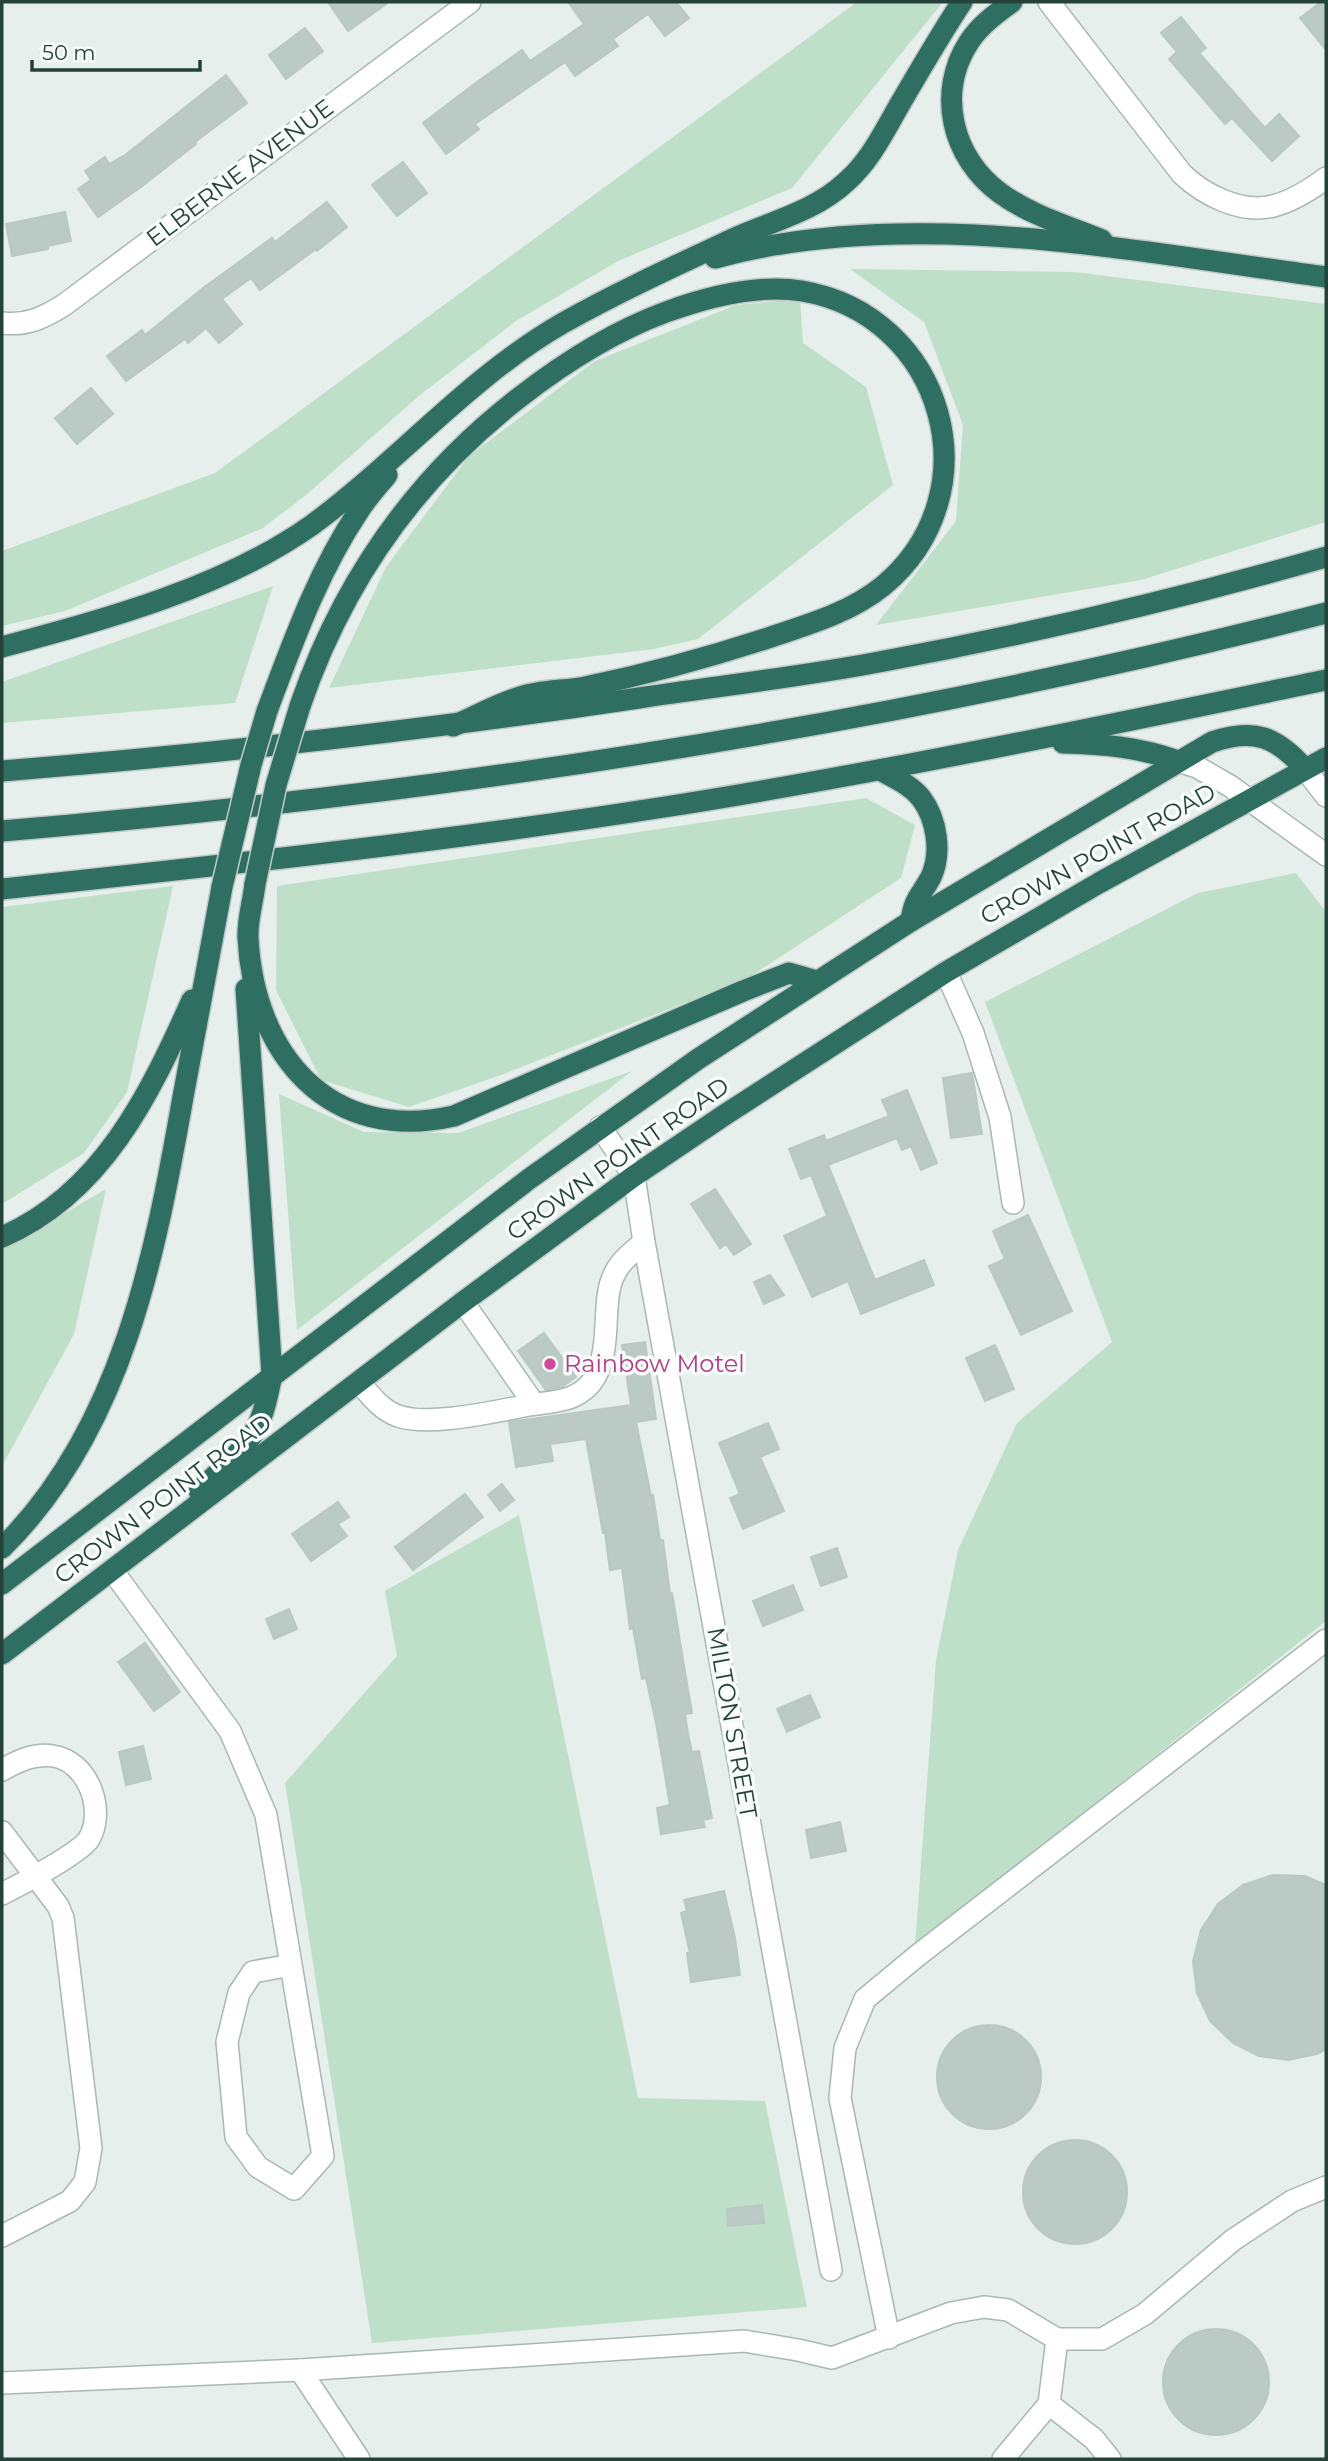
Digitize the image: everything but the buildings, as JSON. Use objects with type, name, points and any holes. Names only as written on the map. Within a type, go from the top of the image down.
[{"type":"highway","points":[[2,647],[152,603],[198,586],[277,547],[339,503],[466,393],[530,344],[591,308],[737,237],[825,199],[867,161],[932,48],[962,2]]},
{"type":"highway","points":[[1012,2],[978,30],[960,61],[953,87],[952,114],[963,153],[978,174],[1012,202],[1130,251]]},
{"type":"highway","points":[[660,275],[736,252],[807,240],[967,234],[1130,251],[1326,277]]},
{"type":"highway","points":[[149,1542],[247,1441],[262,1415],[272,1375],[246,998],[248,935],[255,884],[274,796],[300,706],[311,674],[357,578],[401,513],[459,447],[571,359],[645,320],[712,297],[772,290],[800,291],[860,310],[904,346],[919,369],[939,414],[945,468],[933,519],[905,564],[883,585],[863,600],[835,614],[703,659],[628,678],[519,697],[453,726]]},
{"type":"highway","points":[[2,1548],[44,1499],[75,1453],[100,1407],[121,1354],[144,1282],[163,1204],[222,887],[267,711],[306,611],[333,555],[360,508],[421,433]]},
{"type":"highway","points":[[2,771],[217,753],[453,726],[876,663],[1064,625],[1203,592],[1326,557]]},
{"type":"highway","points":[[2,831],[153,818],[351,795],[684,748],[943,702],[1073,675],[1326,613]]},
{"type":"highway","points":[[9,889],[467,836],[674,806],[880,770],[1326,680]]},
{"type":"highway","points":[[2,1584],[529,1179],[708,1052],[911,921],[1212,742],[1245,735],[1263,736],[1291,753],[1305,769]]},
{"type":"highway","points":[[1013,744],[1124,746],[1151,751],[1178,761]]},
{"type":"highway","name":"CROWN POINT ROAD","points":[[2,1654],[463,1302],[634,1176],[946,972],[1099,883],[1326,758]]},
{"type":"highway","points":[[880,770],[906,784],[921,797],[935,828],[936,859],[932,874],[913,904],[911,921]]},
{"type":"highway","points":[[248,935],[252,971],[262,1015],[292,1067],[314,1089],[340,1104],[373,1116],[406,1121],[454,1116],[743,990],[789,973],[817,981]]},
{"type":"highway","points":[[2,1237],[30,1223],[68,1196],[119,1139],[150,1091],[206,970]]},
{"type":"street","name":"ELBERNE AVENUE","points":[[2,323],[40,320],[64,305],[470,2]]},
{"type":"street","points":[[1049,2],[1182,174],[1196,188],[1242,206],[1267,207],[1306,193],[1326,178]]},
{"type":"street","points":[[1178,761],[1213,775],[1326,855]]},
{"type":"street","points":[[1305,769],[1326,796]]},
{"type":"street","points":[[946,972],[973,1033],[1000,1117],[1013,1203]]},
{"type":"street","points":[[600,1128],[634,1176]]},
{"type":"street","name":"MILTON STREET","points":[[634,1176],[831,2270]]},
{"type":"street","points":[[359,1382],[382,1407],[400,1416],[428,1420],[569,1398],[584,1390],[595,1378],[606,1342],[614,1273],[644,1242]]},
{"type":"street","points":[[463,1302],[534,1405]]},
{"type":"street","points":[[112,1570],[230,1731],[266,1815],[323,2156],[294,2189],[258,2167],[236,2137],[227,2042],[239,1993],[253,1972],[291,1965]]},
{"type":"street","points":[[889,2338],[840,2098],[845,2048],[865,1999],[1326,1640]]},
{"type":"street","points":[[2,1770],[21,1759],[36,1756],[55,1756],[71,1763],[86,1781],[94,1797],[96,1816],[87,1842],[34,1877],[2,1894]]},
{"type":"street","points":[[2,1832],[58,1906],[63,1918],[91,2148],[85,2182],[70,2201],[2,2236]]},
{"type":"street","points":[[2,2384],[300,2370],[744,2341],[832,2358],[951,2313],[984,2307],[1007,2310],[1057,2339],[1102,2339],[1145,2314],[1233,2240],[1292,2201],[1326,2188]]},
{"type":"street","points":[[1003,2459],[1049,2404],[1057,2339]]},
{"type":"street","points":[[300,2370],[359,2459]]},
{"type":"street","points":[[1049,2404],[1094,2439],[1110,2459]]},
{"type":"green space","points":[[857,2],[943,2],[792,188],[618,261],[516,321],[420,395],[306,495],[263,528],[65,611],[2,626],[2,551],[215,473]]},
{"type":"green space","points":[[850,269],[1075,272],[1326,304],[1326,522],[1141,580],[876,625],[956,521],[963,425],[924,322]]},
{"type":"green space","points":[[800,299],[803,343],[866,387],[893,485],[698,639],[654,649],[329,688],[386,567],[469,456],[595,361],[736,305]]},
{"type":"green space","points":[[273,586],[235,703],[2,723],[2,682]]},
{"type":"green space","points":[[866,798],[915,825],[901,878],[748,978],[501,1075],[409,1107],[321,1080],[276,990],[277,886]]},
{"type":"green space","points":[[1296,873],[1326,912],[1326,1621],[915,1946],[936,1660],[958,1550],[1017,1423],[1112,1342],[985,1002],[1198,893]]},
{"type":"green space","points":[[173,886],[127,1092],[84,1153],[2,1204],[2,907]]},
{"type":"green space","points":[[632,1071],[297,1330],[279,1094],[364,1132],[458,1133]]},
{"type":"green space","points":[[106,1189],[74,1334],[2,1466],[2,1250]]},
{"type":"green space","points":[[519,1515],[638,2098],[765,2101],[807,2307],[372,2343],[285,1783],[397,1656],[385,1591]]},
{"type":"place","name":"Rainbow Motel","points":[[550,1364]]}]
